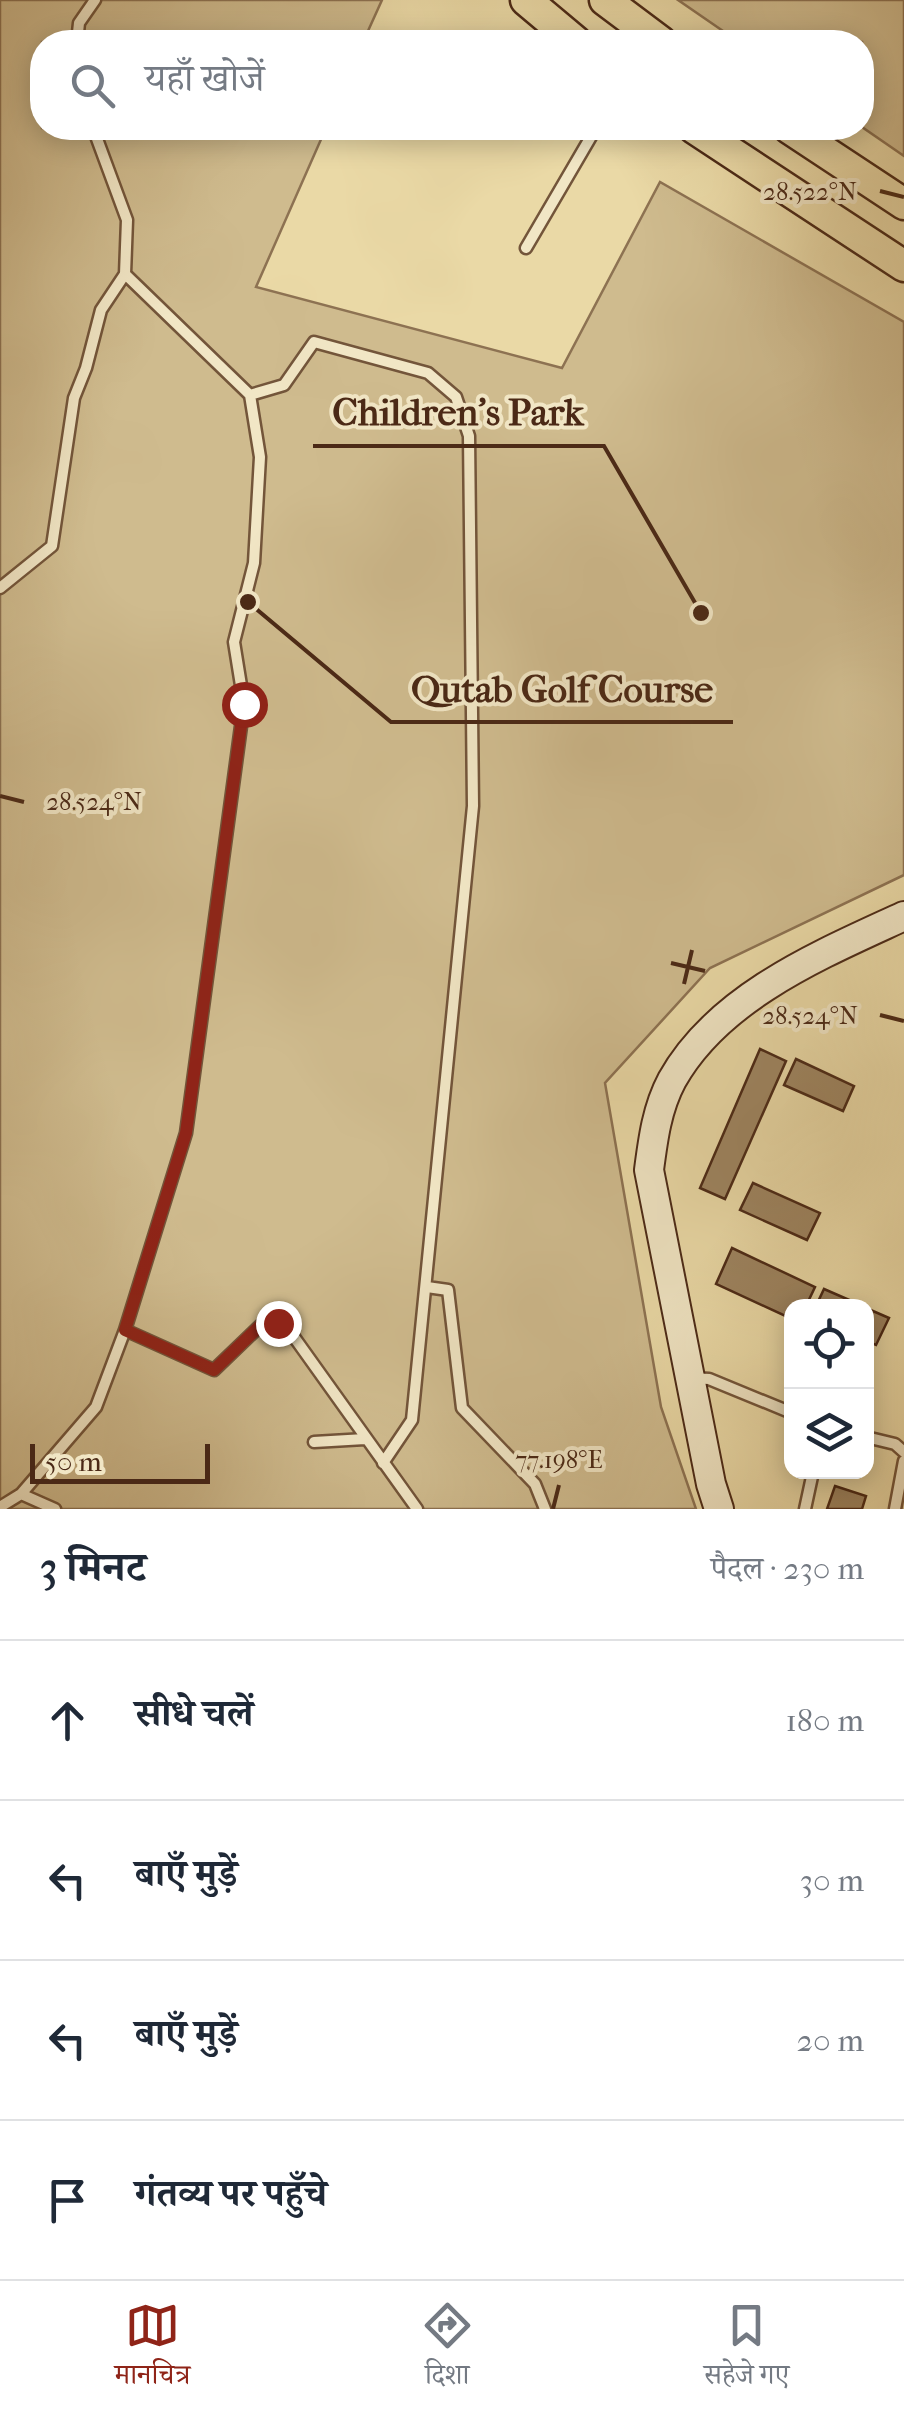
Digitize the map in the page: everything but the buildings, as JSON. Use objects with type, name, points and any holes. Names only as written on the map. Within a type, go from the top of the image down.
[{"type":"main road","points":[[526,0],[562,30]]},
{"type":"main road","points":[[605,0],[645,30]]},
{"type":"main road","points":[[712,140],[904,266]]},
{"type":"main road","points":[[807,140],[904,204]]},
{"type":"street","points":[[718,1509],[649,1170],[656,1121],[672,1080],[699,1044],[735,1009],[782,978],[904,916]]},
{"type":"lane","points":[[78,30],[96,0]]},
{"type":"lane","points":[[0,588],[52,546],[74,398],[101,310],[125,274],[127,220],[97,140]]},
{"type":"lane","points":[[526,248],[589,140]]},
{"type":"lane","points":[[0,1508],[21,1494],[96,1407],[125,1330],[186,1133],[244,704],[234,642],[254,564],[260,457],[250,395],[125,274]]},
{"type":"lane","points":[[250,395],[284,385],[314,342],[428,373],[456,397],[468,436],[472,806],[412,1420],[383,1463]]},
{"type":"lane","points":[[427,1287],[448,1290],[462,1408],[535,1484],[545,1509]]},
{"type":"lane","points":[[125,1330],[214,1370],[264,1322],[278,1323],[289,1330],[417,1509]]},
{"type":"lane","points":[[690,1378],[709,1378],[784,1410]]},
{"type":"lane","points":[[314,1442],[365,1438]]},
{"type":"lane","points":[[874,1439],[895,1444],[904,1452]]},
{"type":"lane","points":[[895,1509],[904,1461]]},
{"type":"lane","points":[[806,1509],[812,1479]]},
{"type":"lane","points":[[21,1494],[55,1509]]},
{"type":"shaded area","points":[[0,0],[382,0],[368,30],[30,30],[30,140],[321,140],[256,287],[562,368],[660,182],[904,322],[904,875],[710,968],[605,1083],[661,1407],[696,1509],[0,1509]]},
{"type":"shaded area","points":[[678,0],[904,0],[904,156],[874,135],[874,30],[722,30]]},
{"type":"place","name":"Qutab Golf Course","points":[[248,602]]},
{"type":"place","name":"Children's Park","points":[[701,613]]},
{"type":"route","points":[[244,704],[186,1133],[125,1330],[214,1370],[264,1322],[278,1323]]}]
